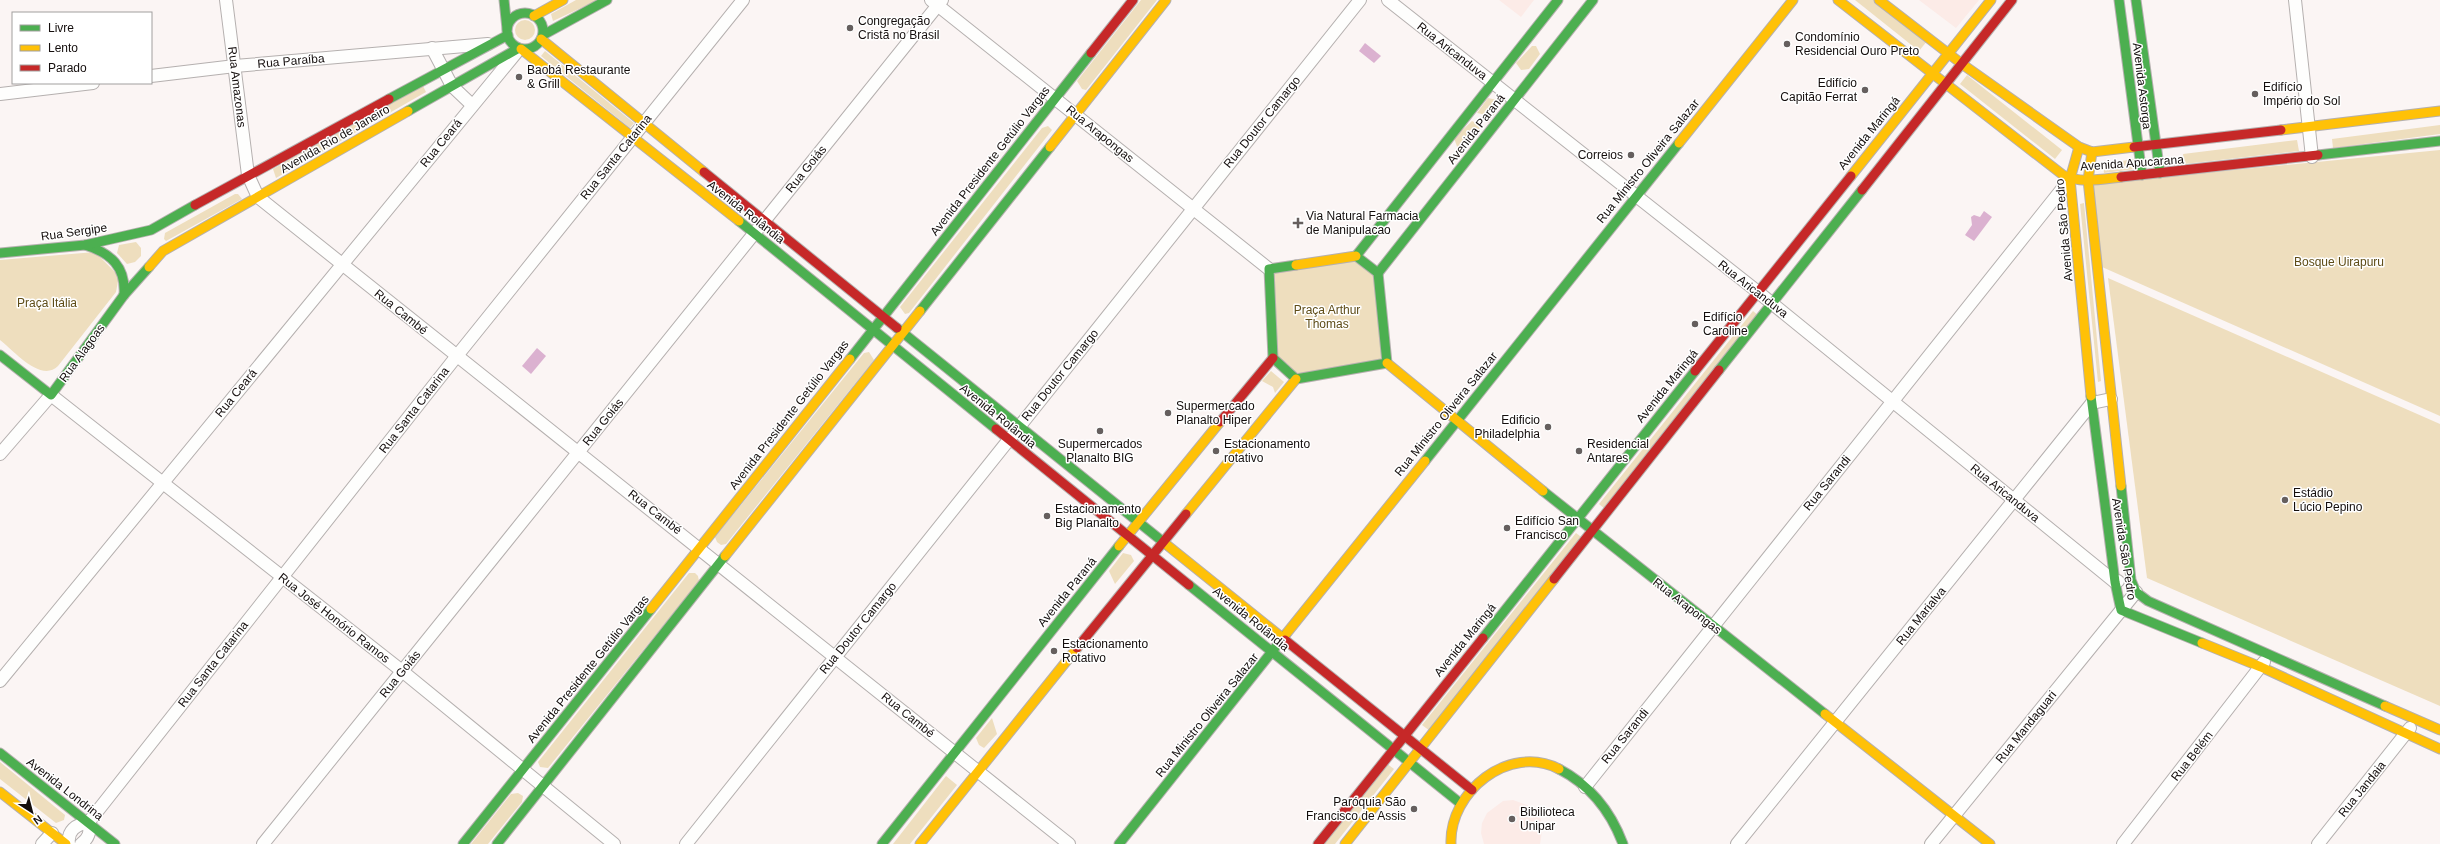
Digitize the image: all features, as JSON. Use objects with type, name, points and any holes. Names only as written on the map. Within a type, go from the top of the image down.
[{"type":"street","name":"Rua Amazonas","points":[[226,0],[248,175]]},
{"type":"street","points":[[504,0],[507,32],[510,41],[520,48],[536,46],[542,37],[608,0]]},
{"type":"street","points":[[507,32],[512,19],[517,15],[531,15],[563,0]]},
{"type":"street","name":"Rua Santa Catarina","points":[[88,823],[643,122],[743,0]]},
{"type":"street","name":"Avenida Presidente Getúlio Vargas","points":[[463,844],[700,548],[1055,97],[1134,0]]},
{"type":"street","points":[[497,844],[718,563],[1166,0]]},
{"type":"street","name":"Rua Doutor Camargo","points":[[686,844],[1360,0]]},
{"type":"street","name":"Rua Aricanduva","points":[[1388,0],[1772,303],[2115,582]]},
{"type":"street","name":"Avenida Paraná","points":[[1356,256],[1558,0]]},
{"type":"street","name":"Avenida Paraná","points":[[1378,273],[1593,0]]},
{"type":"street","name":"Rua Ministro Oliveira Salazar","points":[[1119,844],[1793,0]]},
{"type":"street","name":"Avenida Apucarana","points":[[1838,0],[1945,85],[2070,179],[2088,180],[2160,174],[2440,141]]},
{"type":"street","name":"Avenida Apucarana","points":[[1879,0],[1962,64],[2079,147],[2092,152],[2440,111]]},
{"type":"street","name":"Avenida Maringá","points":[[1318,844],[1991,0]]},
{"type":"street","points":[[1345,844],[2012,0]]},
{"type":"street","name":"Avenida Astorga","points":[[2119,0],[2142,175]]},
{"type":"street","name":"Avenida Astorga","points":[[2136,0],[2160,174]]},
{"type":"street","points":[[2295,0],[2312,157]]},
{"type":"street","name":"Rua Arapongas","points":[[937,2],[1269,269]]},
{"type":"street","name":"Rua Goiás","points":[[264,844],[754,234],[937,2]]},
{"type":"street","points":[[525,3],[531,15],[542,24],[542,37]]},
{"type":"street","name":"Avenida Rio de Janeiro","points":[[157,241],[248,175],[443,71],[493,43],[507,32]]},
{"type":"street","name":"Avenida Rolândia","points":[[542,37],[764,221],[1164,541],[1282,639],[1472,790]]},
{"type":"street","name":"Rua Paraíba","points":[[152,76],[234,66],[493,43]]},
{"type":"street","points":[[432,48],[452,86],[472,105]]},
{"type":"street","name":"Avenida Rio de Janeiro","points":[[157,241],[258,197],[520,48]]},
{"type":"street","name":"Avenida Rolândia","points":[[520,48],[631,138],[754,234],[1460,803]]},
{"type":"street","name":"Rua Ceará","points":[[0,681],[520,48]]},
{"type":"street","points":[[1512,58],[1514,69]]},
{"type":"street","points":[[1524,75],[1535,73]]},
{"type":"street","points":[[0,94],[85,84]]},
{"type":"street","points":[[1464,119],[1481,120],[1487,129],[1486,136]]},
{"type":"street","name":"Avenida São Pedro","points":[[2079,147],[2070,179],[2092,403],[2112,561],[2121,610],[2261,667],[2440,749]]},
{"type":"street","name":"Avenida São Pedro","points":[[2092,152],[2088,180],[2130,580],[2136,592],[2148,601],[2269,653],[2440,730]]},
{"type":"street","name":"Rua Cambé","points":[[248,175],[258,197],[456,357],[836,656],[1069,844]]},
{"type":"street","name":"Rua Sarandi","points":[[1585,786],[2070,179]]},
{"type":"street","points":[[1378,228],[1377,236],[1384,244],[1394,247],[1401,244]]},
{"type":"street","name":"Rua Sergipe","points":[[0,253],[85,245],[157,241]]},
{"type":"street","name":"Rua Alagoas","points":[[0,454],[50,395],[124,295],[157,241]]},
{"type":"street","points":[[85,245],[107,252],[118,264],[126,283],[124,295]]},
{"type":"street","points":[[920,844],[977,770],[1296,379],[1387,363],[1378,273],[1356,256],[1269,269],[1273,358],[1296,379]]},
{"type":"street","points":[[0,355],[50,395]]},
{"type":"street","name":"Avenida Paraná","points":[[882,844],[1139,521],[1273,358]]},
{"type":"street","name":"Rua Arapongas","points":[[1387,363],[1458,419],[1592,531],[1990,844]]},
{"type":"street","name":"Rua José Honório Ramos","points":[[50,395],[402,672],[522,771],[614,844]]},
{"type":"street","points":[[2092,403],[2111,399]]},
{"type":"street","name":"Rua Marialva","points":[[1737,844],[2092,403]]},
{"type":"street","points":[[1631,452],[1647,463]]},
{"type":"street","points":[[2112,561],[2120,563],[2128,558]]},
{"type":"street","points":[[2115,582],[2130,580]]},
{"type":"street","name":"Rua Mandaguari","points":[[1931,844],[2136,592]]},
{"type":"street","name":"Rua Belém","points":[[2122,844],[2261,667],[2269,653]]},
{"type":"street","name":"Rua Jandaia","points":[[2318,844],[2416,719]]},
{"type":"street","name":"Avenida Londrina","points":[[0,753],[115,844]]},
{"type":"street","points":[[1451,844],[1451,826],[1460,803],[1472,790],[1497,770],[1522,762],[1552,767],[1585,786],[1609,814],[1617,827],[1623,844]]},
{"type":"street","points":[[0,792],[68,844],[70,834],[75,827],[80,823],[88,823],[90,830],[88,837],[81,844]]},
{"type":"street","points":[[42,844],[52,833]]},
{"type":"shaded area","points":[[1499,0],[1534,0],[1521,17]]},
{"type":"shaded area","points":[[1919,0],[1979,0],[1956,28]]},
{"type":"shaded area","points":[[1365,43],[1381,56],[1374,63],[1359,51]]},
{"type":"shaded area","points":[[1984,211],[1992,217],[1974,241],[1965,235],[1972,225],[1971,217],[1974,215],[1980,217]]},
{"type":"shaded area","points":[[537,348],[546,356],[531,374],[522,366]]},
{"type":"shaded area","name":"Bibilioteca Unipar","points":[[1513,800],[1532,807],[1539,815],[1543,825],[1540,844],[1484,844],[1481,833],[1482,823],[1487,813],[1503,801]]},
{"type":"green space","points":[[576,0],[598,0],[553,21],[551,14]]},
{"type":"green space","points":[[1141,0],[1157,0],[1086,90],[1082,89],[1077,81]]},
{"type":"green space","points":[[1855,0],[1876,0],[1927,41],[1919,51]]},
{"type":"green space","points":[[525,20],[532,23],[535,30],[532,37],[525,40],[518,37],[515,30],[518,23]]},
{"type":"green space","points":[[1532,46],[1536,46],[1540,54],[1529,69],[1521,70],[1516,63]]},
{"type":"green space","points":[[545,51],[634,123],[630,128],[541,56]]},
{"type":"green space","points":[[1967,75],[2062,150],[2055,159],[1960,84]]},
{"type":"green space","points":[[423,86],[426,92],[276,178],[273,169]]},
{"type":"green space","points":[[1488,98],[1497,100],[1499,107],[1488,123],[1482,114],[1477,113]]},
{"type":"green space","points":[[1472,121],[1480,125],[1479,131],[1460,155],[1454,138]]},
{"type":"green space","points":[[2440,125],[2440,134],[2333,148],[2332,139]]},
{"type":"green space","points":[[1048,126],[1052,130],[909,313],[905,314],[900,307],[1042,128]]},
{"type":"green space","points":[[2297,140],[2299,151],[2184,164],[2183,154]]},
{"type":"green space","name":"Bosque Uirapuru","points":[[2440,150],[2440,416],[2102,267],[2092,184]]},
{"type":"green space","points":[[2134,159],[2135,169],[2104,173],[2103,164]]},
{"type":"green space","points":[[235,194],[238,194],[242,199],[166,241],[164,239],[165,233]]},
{"type":"green space","points":[[2084,203],[2101,381],[2098,382],[2080,204]]},
{"type":"green space","points":[[136,242],[141,248],[141,256],[135,262],[127,264],[117,253],[119,245]]},
{"type":"green space","name":"Praça Itália","points":[[95,252],[119,276],[116,292],[58,366],[51,370],[44,371],[28,364],[0,340],[0,260]]},
{"type":"green space","name":"Praça Arthur Thomas","points":[[1356,256],[1378,273],[1387,363],[1296,379],[1273,358],[1269,269]]},
{"type":"green space","name":"Estádio Lúcio Pepino","points":[[2108,278],[2440,424],[2440,706],[2147,578]]},
{"type":"green space","points":[[1753,311],[1759,316],[1605,509],[1599,504]]},
{"type":"green space","points":[[869,352],[874,360],[726,544],[721,545],[717,542],[715,537],[864,353]]},
{"type":"green space","points":[[1271,371],[1284,382],[1275,393],[1273,387],[1262,381]]},
{"type":"green space","points":[[1576,533],[1584,539],[1430,731],[1422,725]]},
{"type":"green space","points":[[1123,553],[1131,555],[1134,561],[1115,584],[1109,571]]},
{"type":"green space","points":[[689,573],[695,573],[698,576],[699,581],[548,768],[540,767],[538,762]]},
{"type":"green space","points":[[992,718],[997,734],[984,748],[979,745],[976,738]]},
{"type":"green space","points":[[0,762],[65,815],[64,820],[56,823],[0,779]]},
{"type":"green space","points":[[1386,763],[1394,769],[1335,844],[1322,844]]},
{"type":"green space","points":[[946,776],[957,785],[910,844],[893,844]]},
{"type":"green space","points":[[518,793],[523,796],[522,802],[488,844],[471,844],[511,794]]},
{"type":"traffic: fast","points":[[504,0],[507,29]]},
{"type":"traffic: fast","points":[[543,35],[607,0]]},
{"type":"traffic: fast","points":[[1356,256],[1558,0]]},
{"type":"traffic: fast","points":[[1378,273],[1593,0]]},
{"type":"traffic: fast","points":[[2119,0],[2142,175]]},
{"type":"traffic: fast","points":[[2136,0],[2160,173]]},
{"type":"traffic: fast","points":[[529,13],[538,18],[542,24],[543,31],[542,38],[538,44],[529,49],[521,49],[512,44],[508,38],[507,27],[512,18],[518,14],[529,13]]},
{"type":"traffic: fast","points":[[389,99],[508,35]]},
{"type":"traffic: fast","points":[[408,111],[519,48]]},
{"type":"traffic: fast","points":[[850,359],[1091,53]]},
{"type":"traffic: fast","points":[[2318,155],[2440,141]]},
{"type":"traffic: fast","points":[[1425,461],[1679,143]]},
{"type":"traffic: fast","points":[[920,311],[1050,147]]},
{"type":"traffic: fast","points":[[1719,370],[1862,190]]},
{"type":"traffic: fast","points":[[0,253],[85,245],[151,230],[195,205]]},
{"type":"traffic: fast","points":[[739,221],[996,429]]},
{"type":"traffic: fast","points":[[85,245],[102,252],[115,262],[122,276],[124,295]]},
{"type":"traffic: fast","points":[[1296,265],[1269,269],[1273,358],[1296,379],[1387,363],[1378,273],[1356,256]]},
{"type":"traffic: fast","points":[[0,355],[51,395],[124,295],[149,267]]},
{"type":"traffic: fast","points":[[897,328],[1167,545]]},
{"type":"traffic: fast","points":[[1483,638],[1695,371]]},
{"type":"traffic: fast","points":[[2091,396],[2115,582],[2121,610],[2202,643]]},
{"type":"traffic: fast","points":[[2121,486],[2131,580],[2136,592],[2148,601],[2385,706]]},
{"type":"traffic: fast","points":[[1543,491],[1825,714]]},
{"type":"traffic: fast","points":[[882,844],[1119,546]]},
{"type":"traffic: fast","points":[[497,844],[725,556]]},
{"type":"traffic: fast","points":[[1189,585],[1460,803]]},
{"type":"traffic: fast","points":[[463,844],[651,609]]},
{"type":"traffic: fast","points":[[1119,844],[1286,634]]},
{"type":"traffic: fast","points":[[0,753],[115,844]]},
{"type":"traffic: fast","points":[[1559,769],[1580,783],[1598,800],[1606,810],[1623,844]]},
{"type":"traffic: slow","points":[[534,16],[563,0]]},
{"type":"traffic: slow","points":[[1050,147],[1166,0]]},
{"type":"traffic: slow","points":[[1679,143],[1793,0]]},
{"type":"traffic: slow","points":[[1838,0],[2063,175],[2069,178],[2084,180],[2099,180],[2121,177]]},
{"type":"traffic: slow","points":[[1879,0],[1962,64],[2079,147],[2092,152],[2134,147]]},
{"type":"traffic: slow","points":[[1851,176],[1991,0]]},
{"type":"traffic: slow","points":[[541,39],[704,172]]},
{"type":"traffic: slow","points":[[521,49],[739,221]]},
{"type":"traffic: slow","points":[[149,267],[163,251],[408,111]]},
{"type":"traffic: slow","points":[[2281,130],[2440,111]]},
{"type":"traffic: slow","points":[[2079,147],[2070,179],[2091,396]]},
{"type":"traffic: slow","points":[[2092,152],[2088,180],[2121,486]]},
{"type":"traffic: slow","points":[[1296,265],[1356,256]]},
{"type":"traffic: slow","points":[[725,556],[920,311]]},
{"type":"traffic: slow","points":[[651,609],[850,359]]},
{"type":"traffic: slow","points":[[1387,363],[1543,491]]},
{"type":"traffic: slow","points":[[1186,514],[1296,379]]},
{"type":"traffic: slow","points":[[1119,546],[1220,422]]},
{"type":"traffic: slow","points":[[1286,634],[1425,461]]},
{"type":"traffic: slow","points":[[1167,545],[1285,640]]},
{"type":"traffic: slow","points":[[1345,844],[1554,579]]},
{"type":"traffic: slow","points":[[2202,643],[2261,667],[2440,749]]},
{"type":"traffic: slow","points":[[920,844],[1077,648]]},
{"type":"traffic: slow","points":[[2385,706],[2440,730]]},
{"type":"traffic: slow","points":[[1825,714],[1990,844]]},
{"type":"traffic: slow","points":[[1451,844],[1453,825],[1460,807],[1471,791],[1486,777],[1502,768],[1521,762],[1540,763],[1559,769]]},
{"type":"traffic: slow","points":[[0,792],[66,844]]},
{"type":"traffic: jam","points":[[1091,53],[1133,0]]},
{"type":"traffic: jam","points":[[1862,190],[2012,0]]},
{"type":"traffic: jam","points":[[195,205],[389,99]]},
{"type":"traffic: jam","points":[[2134,147],[2281,130]]},
{"type":"traffic: jam","points":[[2121,177],[2318,155]]},
{"type":"traffic: jam","points":[[704,172],[897,328]]},
{"type":"traffic: jam","points":[[1695,371],[1851,176]]},
{"type":"traffic: jam","points":[[1220,422],[1273,358]]},
{"type":"traffic: jam","points":[[1554,579],[1719,370]]},
{"type":"traffic: jam","points":[[996,429],[1189,585]]},
{"type":"traffic: jam","points":[[1077,648],[1186,514]]},
{"type":"traffic: jam","points":[[1318,844],[1483,638]]},
{"type":"traffic: jam","points":[[1285,640],[1472,790]]},
{"type":"place","name":"Congregação Cristã no Brasil","points":[[850,28]]},
{"type":"place","name":"Condomínio Residencial Ouro Preto","points":[[1787,44]]},
{"type":"place","name":"Baobá Restaurante & Grill","points":[[519,77]]},
{"type":"place","name":"Edifício Capitão Ferrat","points":[[1865,90]]},
{"type":"place","name":"Edifício Império do Sol","points":[[2255,94]]},
{"type":"place","name":"Correios","points":[[1631,155]]},
{"type":"place","name":"Via Natural Farmacia de Manipulacao","points":[[1298,223]]},
{"type":"place","name":"Edifício Caroline","points":[[1695,324]]},
{"type":"place","name":"Supermercado Planalto Hiper","points":[[1168,413]]},
{"type":"place","name":"Edificio Philadelphia","points":[[1548,427]]},
{"type":"place","name":"Supermercados Planalto BIG","points":[[1100,431]]},
{"type":"place","name":"Estacionamento rotativo","points":[[1216,451]]},
{"type":"place","name":"Residencial Antares","points":[[1579,451]]},
{"type":"place","name":"Estádio Lúcio Pepino","points":[[2285,500]]},
{"type":"place","name":"Estacionamento Big Planalto","points":[[1047,516]]},
{"type":"place","name":"Edifício San Francisco","points":[[1507,528]]},
{"type":"place","name":"Estacionamento Rotativo","points":[[1054,651]]},
{"type":"place","name":"Paróquia São Francisco de Assis","points":[[1414,809]]},
{"type":"place","name":"Bibilioteca Unipar","points":[[1512,819]]}]
